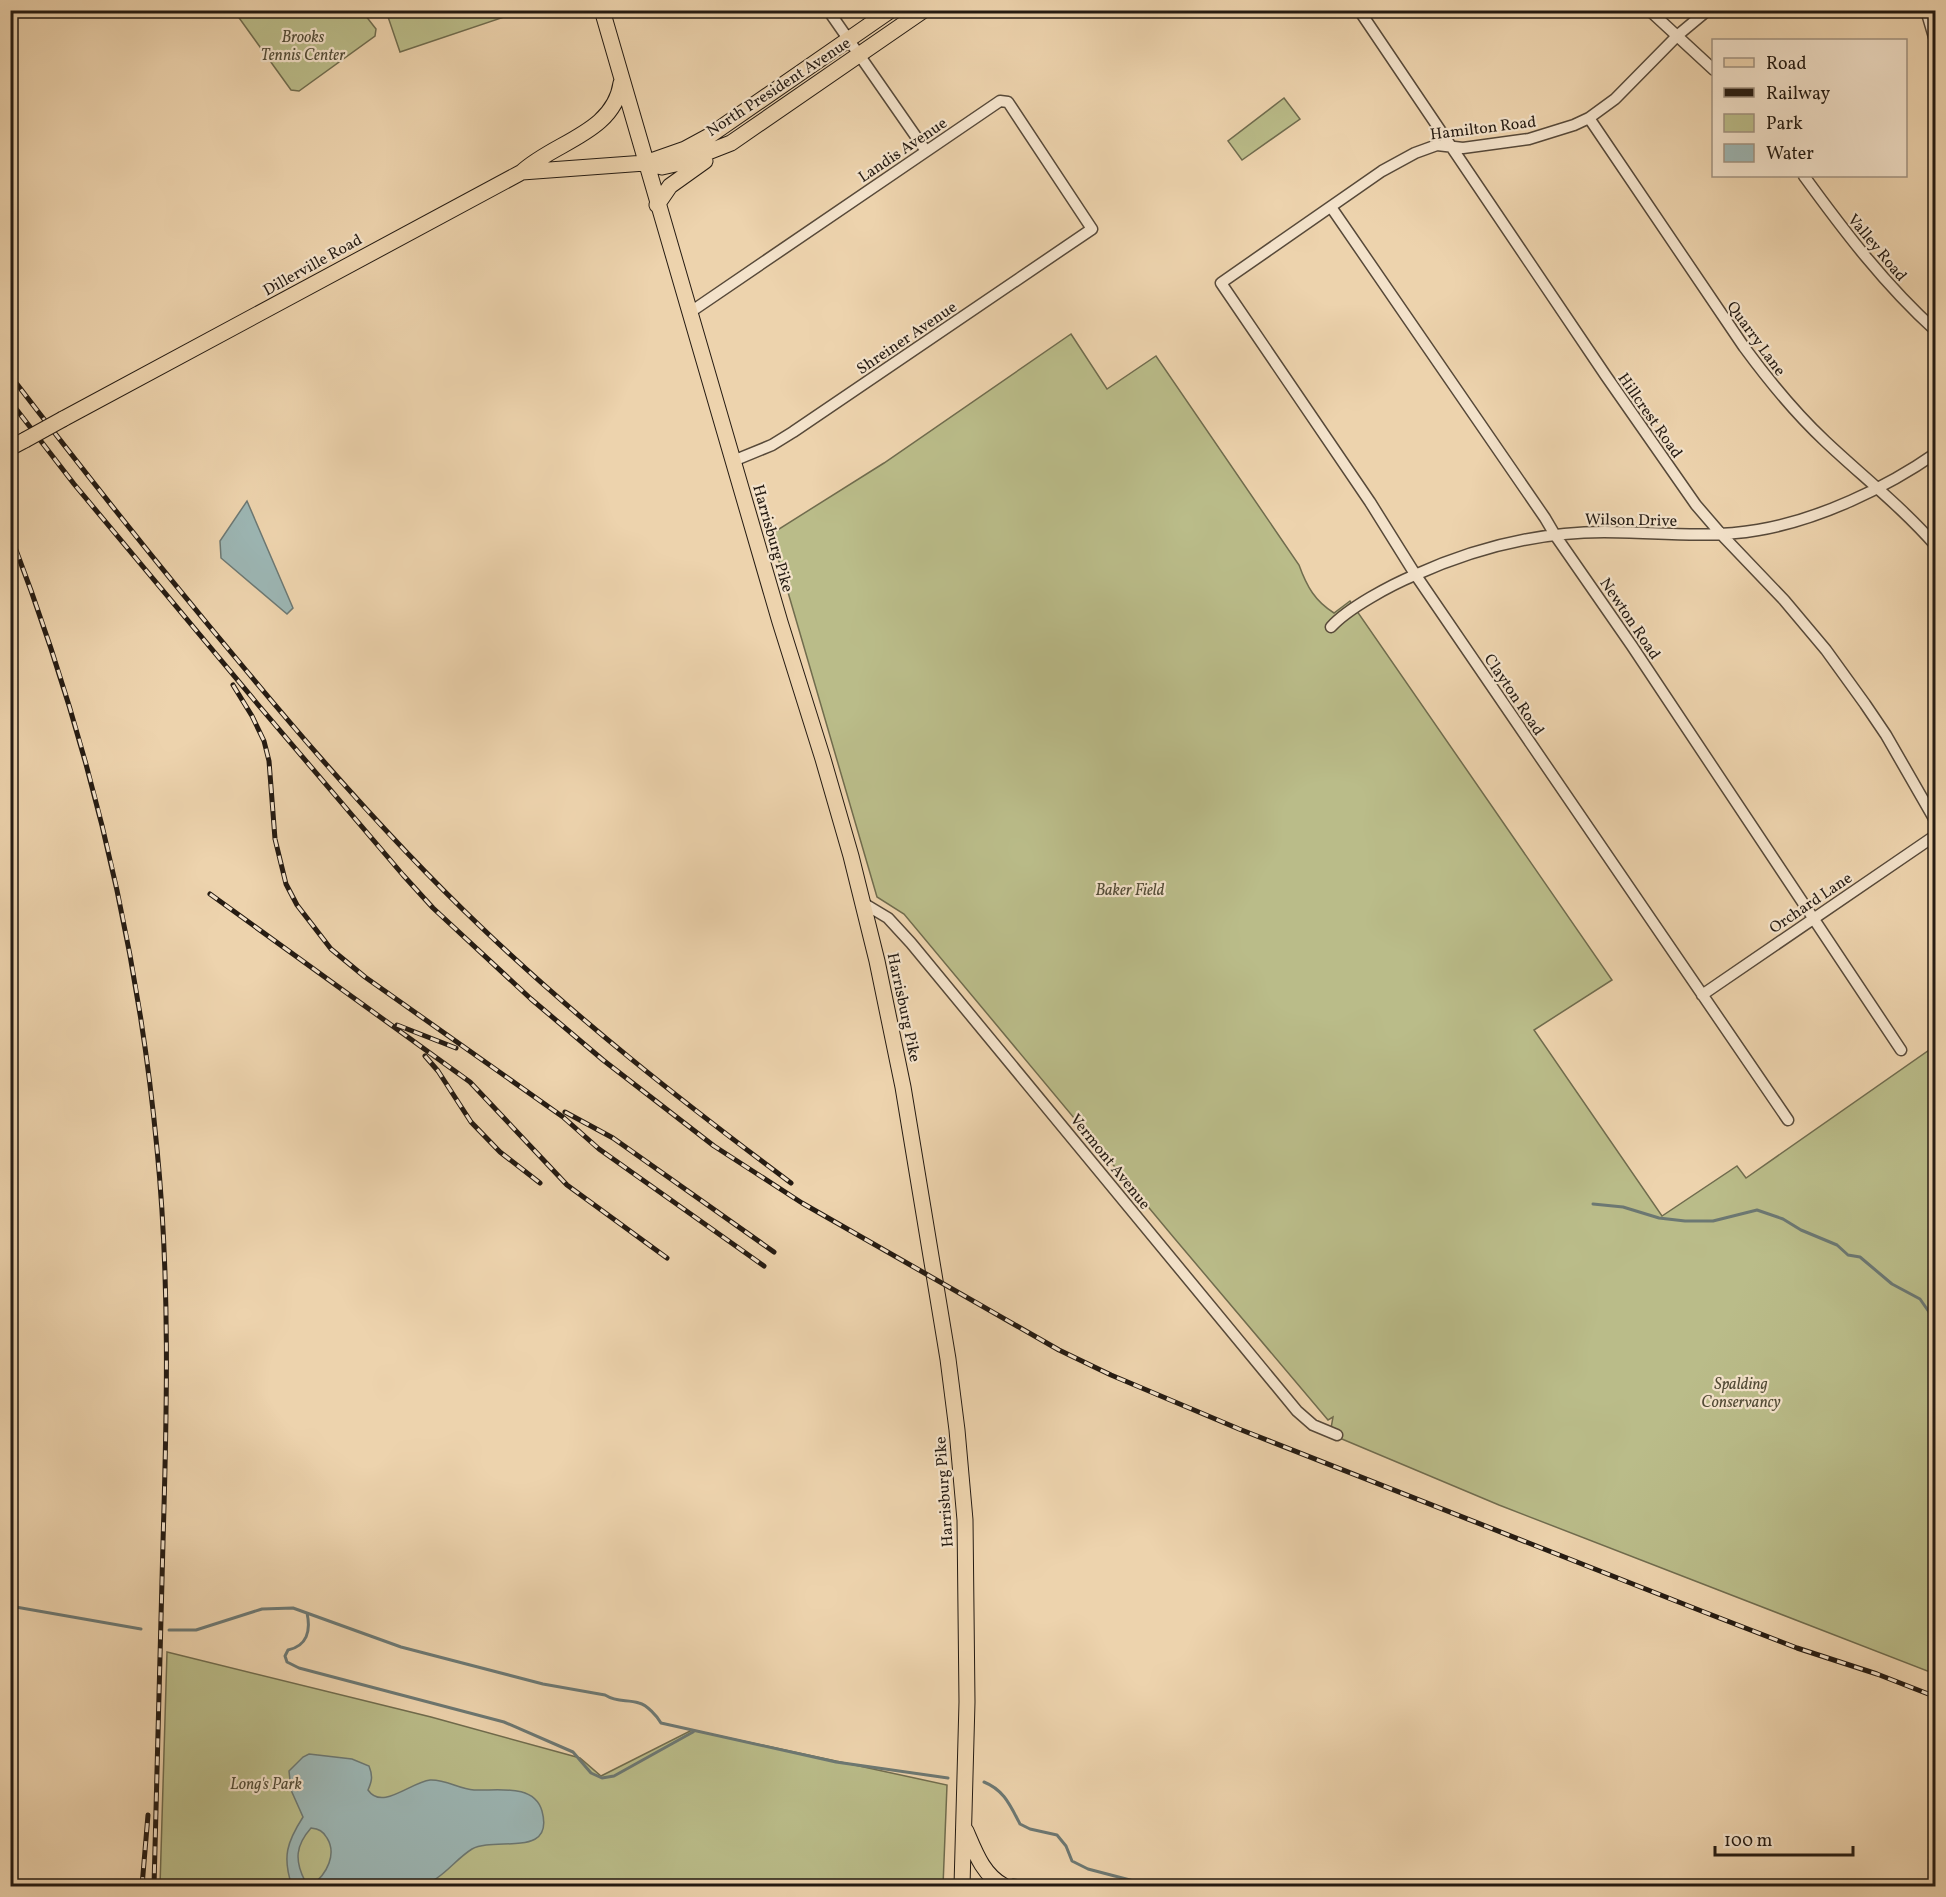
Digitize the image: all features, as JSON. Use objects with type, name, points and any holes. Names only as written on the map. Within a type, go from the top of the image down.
[{"type":"main road","name":"Harrisburg Pike","points":[[602,10],[780,622],[828,776],[863,903],[903,1087],[957,1430],[964,1520],[967,1596],[962,1887]]},
{"type":"main road","name":"North President Avenue","points":[[645,163],[685,149],[709,136],[891,10]]},
{"type":"main road","name":"North President Avenue","points":[[645,163],[662,167],[680,163],[731,143],[924,10]]},
{"type":"main road","points":[[522,172],[538,158],[587,131],[606,117],[618,99],[621,79]]},
{"type":"main road","points":[[657,205],[670,186],[731,143]]},
{"type":"main road","name":"Dillerville Road","points":[[10,448],[522,172],[645,163]]},
{"type":"main road","points":[[964,1828],[988,1874],[1004,1887]]},
{"type":"street","points":[[828,10],[926,151]]},
{"type":"street","name":"Hillcrest Road","points":[[1359,10],[1696,505],[1826,650],[1886,735],[1935,822]]},
{"type":"street","points":[[1649,10],[1712,69]]},
{"type":"street","name":"Hamilton Road","points":[[1221,283],[1404,159],[1437,145],[1463,148],[1529,139],[1574,125],[1588,118],[1628,88],[1678,35],[1708,10]]},
{"type":"street","points":[[1926,10],[1935,44]]},
{"type":"street","name":"Landis Avenue","points":[[689,313],[1004,100],[1008,102],[1092,229]]},
{"type":"street","name":"Quarry Lane","points":[[1588,118],[1743,347],[1770,382],[1809,426],[1908,516],[1935,546]]},
{"type":"street","name":"Valley Road","points":[[1805,177],[1869,262],[1935,331]]},
{"type":"street","name":"Newton Road","points":[[1331,207],[1632,646],[1901,1050]]},
{"type":"street","name":"Shreiner Avenue","points":[[733,461],[772,445],[794,432],[1092,229]]},
{"type":"street","name":"Clayton Road","points":[[1221,283],[1370,502],[1415,574],[1788,1120]]},
{"type":"street","name":"Wilson Drive","points":[[1331,627],[1398,582],[1472,551],[1522,539],[1555,535],[1606,532],[1696,536],[1759,530],[1822,513],[1877,487],[1935,453]]},
{"type":"street","name":"Orchard Lane","points":[[1702,995],[1935,835]]},
{"type":"street","name":"Vermont Avenue","points":[[863,903],[888,918],[924,958],[1298,1411],[1313,1425],[1337,1436]]},
{"type":"green space","points":[[386,10],[522,11],[400,52]]},
{"type":"green space","name":"Brooks Tennis Center","points":[[237,11],[362,11],[376,29],[375,36],[299,91],[291,90],[237,15]]},
{"type":"green space","points":[[1284,98],[1300,119],[1242,160],[1228,141]]},
{"type":"green space","points":[[1071,334],[1107,389],[1156,356],[1299,565],[1312,593],[1334,613],[1350,601],[1612,980],[1534,1030],[1662,1216],[1737,1166],[1746,1178],[1935,1046],[1935,1674],[1499,1505],[1330,1434],[1333,1417],[1328,1420],[904,914],[877,897],[771,534],[884,463]]},
{"type":"green space","name":"Long's Park","points":[[167,1652],[431,1717],[580,1758],[601,1776],[692,1730],[947,1785],[943,1886],[160,1886]]},
{"type":"green space","points":[[1013,1879],[1056,1886],[1027,1886],[1006,1882]]},
{"type":"water","points":[[247,501],[293,608],[287,614],[221,558],[220,541]]},
{"type":"water","points":[[309,1754],[352,1759],[369,1766],[372,1778],[368,1790],[374,1796],[381,1798],[389,1797],[430,1780],[474,1790],[523,1792],[538,1802],[544,1826],[540,1835],[532,1841],[494,1844],[472,1849],[437,1878],[416,1886],[292,1886],[287,1866],[288,1850],[293,1834],[303,1817],[291,1790],[289,1771]],"holes":[[[311,1828],[320,1831],[325,1836],[331,1851],[326,1870],[312,1885],[305,1881],[298,1859],[302,1840]]]},
{"type":"waterway","points":[[1593,1204],[1623,1207],[1659,1218],[1685,1221],[1713,1221],[1757,1210],[1783,1219],[1801,1230],[1837,1245],[1848,1255],[1860,1257],[1892,1284],[1920,1299],[1936,1322]]},
{"type":"waterway","points":[[10,1606],[141,1629]]},
{"type":"waterway","points":[[169,1630],[196,1630],[262,1609],[293,1608],[401,1647],[543,1684],[639,1703],[652,1711],[661,1723],[836,1762],[948,1778]]},
{"type":"waterway","points":[[307,1613],[306,1637],[300,1645],[288,1650],[285,1656],[287,1662],[299,1668],[504,1722],[573,1752],[591,1773],[602,1778],[614,1776],[693,1732]]},
{"type":"waterway","points":[[984,1782],[1002,1794],[1020,1824],[1030,1829],[1057,1835],[1066,1846],[1072,1861],[1088,1869],[1146,1886]]},
{"type":"railway","points":[[10,375],[152,556],[269,697],[357,799],[418,864],[481,927],[555,995],[671,1091],[791,1183]]},
{"type":"railway","points":[[10,401],[74,484],[260,707],[433,908],[531,999],[603,1060],[714,1146],[802,1203],[1059,1350],[1111,1375],[1239,1429],[1704,1612],[1797,1648],[1877,1674],[1936,1697]]},
{"type":"railway","points":[[10,534],[63,685],[105,837],[136,991],[157,1149],[166,1296],[166,1395],[154,1886]]},
{"type":"railway","points":[[233,685],[264,741],[269,761],[275,839],[286,884],[297,905],[331,949],[365,977],[563,1117],[599,1149],[764,1266]]},
{"type":"railway","points":[[210,894],[470,1082],[567,1185],[667,1258]]},
{"type":"railway","points":[[397,1025],[456,1048]]},
{"type":"railway","points":[[425,1056],[438,1071],[471,1122],[500,1152],[540,1183]]},
{"type":"railway","points":[[565,1112],[613,1138],[774,1252]]},
{"type":"railway","points":[[142,1886],[148,1815]]},
{"type":"park label","name":"Baker Field","points":[[1130,889]]},
{"type":"park label","name":"Spalding Conservancy","points":[[1741,1392]]}]
